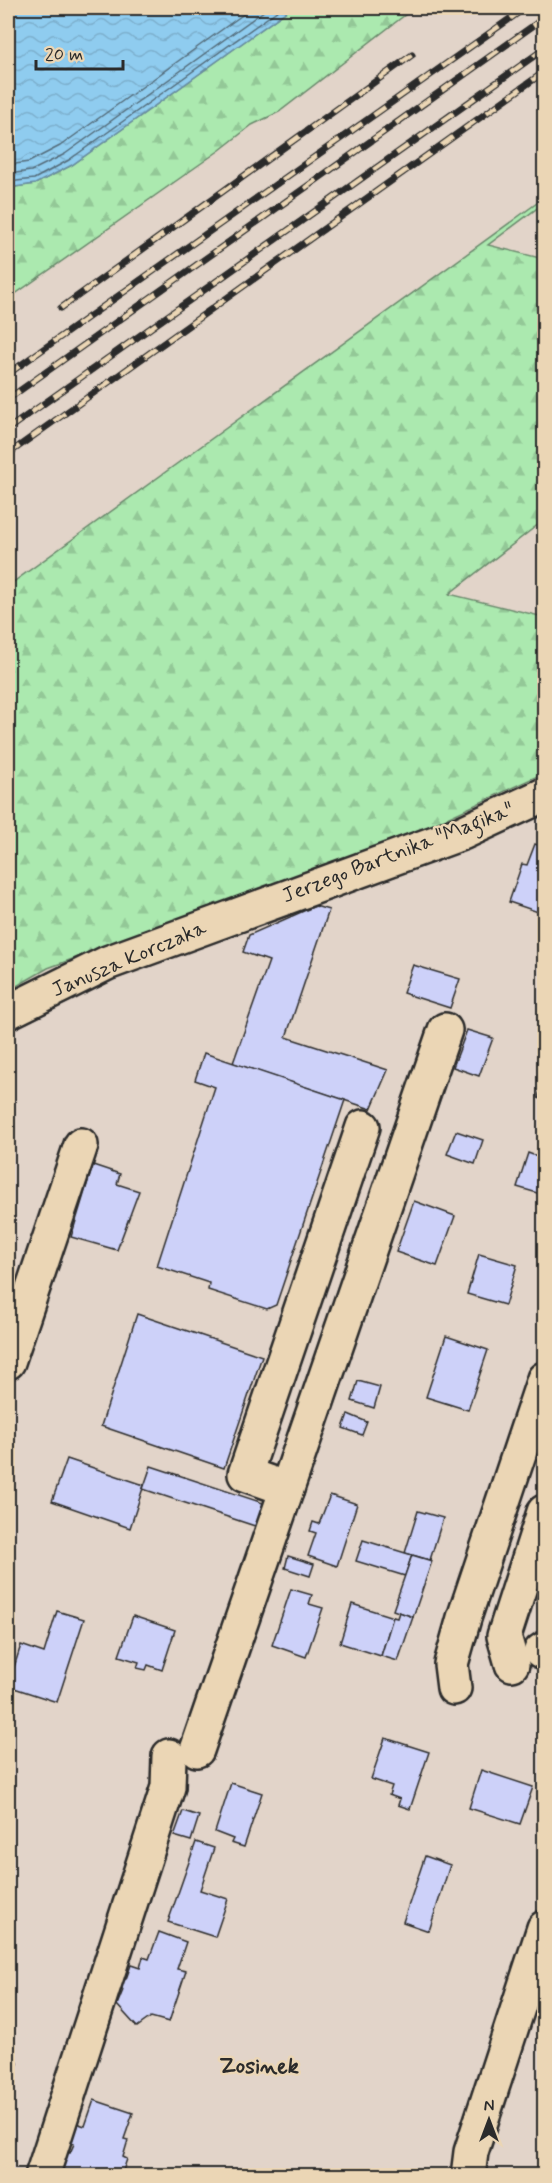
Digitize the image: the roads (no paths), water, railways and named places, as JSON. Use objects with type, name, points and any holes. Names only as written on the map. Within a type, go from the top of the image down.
[{"type":"street","name":"Jerzego Bartnika \"Magika\"","points":[[251,909],[462,833],[544,795]]},
{"type":"street","name":"Janusza Korczaka","points":[[8,1012],[107,963],[251,909]]},
{"type":"street","points":[[42,2175],[168,1787],[184,1753],[287,1489],[445,1030]]},
{"type":"street","points":[[287,1489],[245,1474],[363,1127]]},
{"type":"street","points":[[8,1362],[81,1145]]},
{"type":"street","points":[[454,1688],[451,1664],[464,1617],[544,1379]]},
{"type":"street","points":[[533,1655],[504,1636],[544,1512]]},
{"type":"street","points":[[468,2175],[471,2152],[544,1928]]},
{"type":"water","points":[[8,8],[291,8],[72,165],[35,184],[8,188]]},
{"type":"railway","points":[[8,374],[525,8]]},
{"type":"railway","points":[[8,399],[544,18]]},
{"type":"railway","points":[[8,429],[544,49]]},
{"type":"railway","points":[[61,308],[412,55]]},
{"type":"railway","points":[[8,454],[544,72]]},
{"type":"district","name":"Zosinek","points":[[259,2067]]}]
